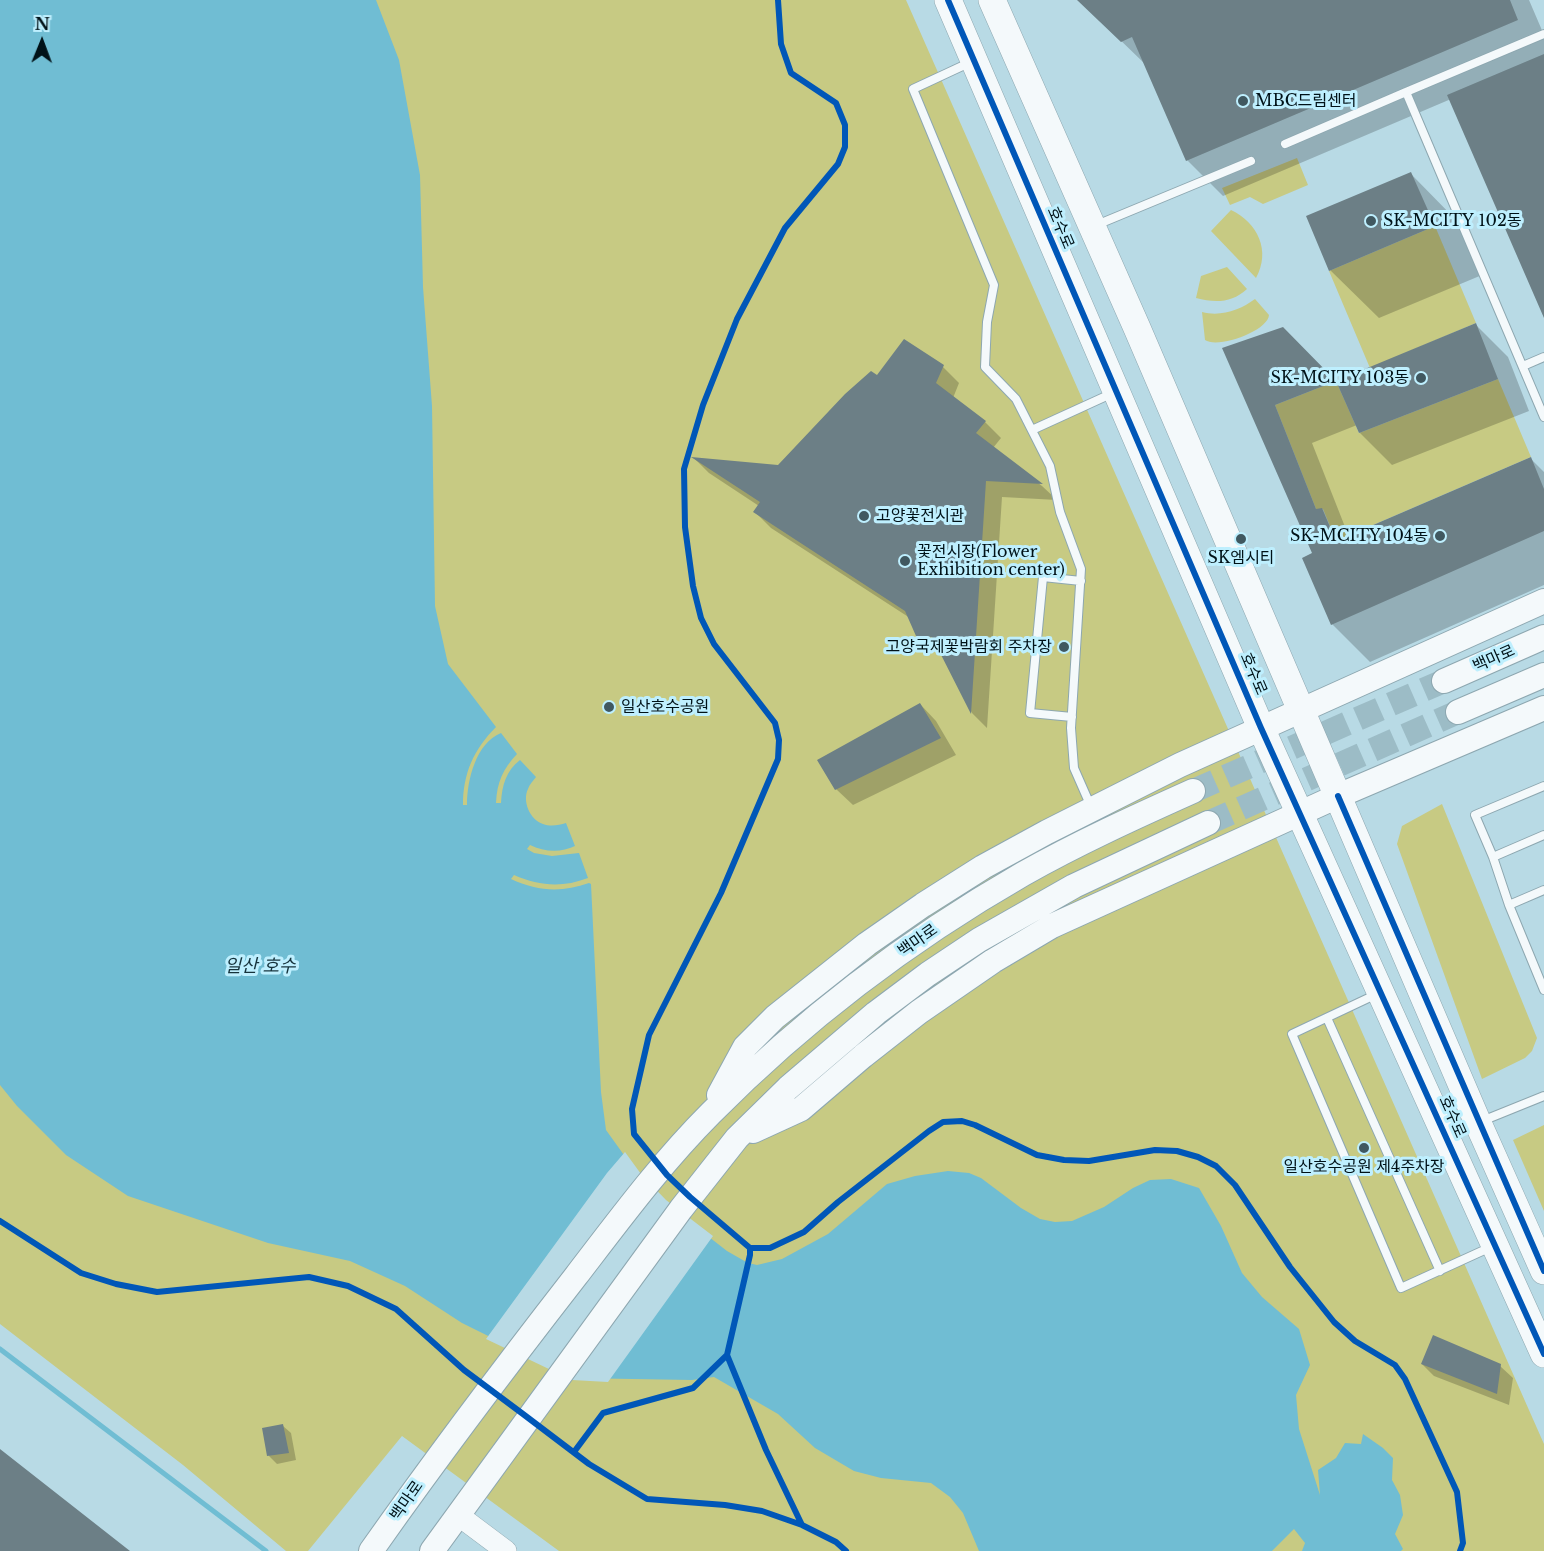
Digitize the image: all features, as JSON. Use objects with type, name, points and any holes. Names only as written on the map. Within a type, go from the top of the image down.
[{"type":"main road","name":"호수로","points":[[948,0],[1261,728],[1544,1354]]},
{"type":"main road","name":"호수로","points":[[992,0],[1302,709],[1478,1123],[1544,1271]]},
{"type":"main road","points":[[708,1115],[745,1047],[803,994],[867,944],[946,890],[1011,851],[1180,765],[1544,601]]},
{"type":"main road","name":"백마로","points":[[1444,681],[1544,637]]},
{"type":"main road","name":"백마로","points":[[1458,712],[1544,675]]},
{"type":"main road","points":[[737,1138],[801,1109],[919,1012],[1032,937],[1086,909],[1338,796],[1544,708]]},
{"type":"main road","name":"백마로","points":[[371,1551],[442,1451],[645,1187],[708,1115],[766,1061],[826,1010],[933,930],[1023,874],[1072,848],[1193,791]]},
{"type":"main road","name":"백마로","points":[[458,1515],[602,1315],[712,1168],[737,1138],[788,1088],[904,991],[1010,921],[1074,886],[1208,823]]},
{"type":"main road","points":[[432,1551],[458,1515]]},
{"type":"street","points":[[458,1515],[506,1551]]},
{"type":"lane","points":[[1285,144],[1544,34]]},
{"type":"lane","points":[[974,61],[913,89],[994,285],[987,322],[985,367],[1016,399],[1050,466],[1060,512],[1082,569],[1072,717],[1074,768],[1092,809]]},
{"type":"lane","points":[[1406,92],[1544,417]]},
{"type":"lane","points":[[1091,227],[1251,161]]},
{"type":"lane","points":[[1522,366],[1544,357]]},
{"type":"lane","points":[[1032,430],[1117,392]]},
{"type":"lane","points":[[1072,717],[1030,713],[1044,577],[1081,581]]},
{"type":"lane","points":[[1544,786],[1475,815],[1544,990]]},
{"type":"lane","points":[[1493,857],[1544,835]]},
{"type":"lane","points":[[1509,905],[1544,890]]},
{"type":"lane","points":[[1380,992],[1292,1034],[1401,1288],[1495,1245]]},
{"type":"lane","points":[[1327,1018],[1440,1271]]},
{"type":"lane","points":[[1478,1123],[1544,1096]]},
{"type":"green space","name":"일산호수공원","points":[[0,0],[906,0],[1544,1444],[1544,1551],[559,1551],[402,1436],[308,1551],[286,1551],[183,1465],[0,1324]]},
{"type":"green space","points":[[1297,158],[1308,185],[1263,204],[1250,197],[1230,205],[1222,188]]},
{"type":"green space","points":[[1231,210],[1248,222],[1259,239],[1262,258],[1256,278],[1211,231]]},
{"type":"green space","points":[[1435,226],[1476,323],[1370,368],[1329,271]]},
{"type":"green space","points":[[1227,267],[1247,289],[1223,301],[1196,298],[1201,276]]},
{"type":"green space","points":[[1255,299],[1269,315],[1260,327],[1231,340],[1211,342],[1205,340],[1202,312],[1216,314],[1230,312]]},
{"type":"green space","points":[[1498,379],[1531,457],[1336,541],[1323,509],[1316,509],[1275,405],[1336,381],[1359,433]]},
{"type":"green space","points":[[1442,804],[1537,1038],[1532,1051],[1525,1058],[1482,1079],[1397,844],[1402,826]]},
{"type":"green space","points":[[1544,1125],[1544,1211],[1513,1140]]},
{"type":"water","name":"일산 호수","points":[[0,0],[376,0],[399,60],[420,175],[423,287],[432,406],[435,606],[448,664],[496,727],[488,735],[471,762],[465,782],[463,805],[467,805],[471,774],[479,754],[492,738],[501,733],[517,754],[502,776],[496,803],[501,803],[506,779],[511,769],[520,760],[536,777],[526,794],[528,810],[534,819],[546,825],[566,823],[575,846],[552,851],[530,845],[527,849],[534,853],[552,856],[579,853],[588,878],[560,884],[532,882],[514,875],[511,879],[530,886],[549,889],[591,884],[601,1092],[606,1130],[639,1176],[664,1202],[727,1251],[748,1263],[757,1265],[782,1259],[828,1234],[887,1184],[915,1176],[948,1171],[969,1173],[981,1178],[1021,1208],[1040,1219],[1055,1222],[1072,1221],[1104,1207],[1150,1180],[1171,1179],[1199,1188],[1221,1226],[1242,1273],[1262,1297],[1299,1329],[1310,1365],[1296,1395],[1299,1429],[1320,1495],[1318,1470],[1336,1458],[1345,1443],[1361,1444],[1363,1434],[1393,1458],[1392,1480],[1400,1495],[1403,1515],[1395,1534],[1403,1549],[1401,1551],[1302,1551],[1305,1543],[1294,1529],[1272,1551],[979,1551],[963,1513],[950,1497],[931,1483],[881,1478],[854,1471],[815,1448],[778,1414],[714,1377],[692,1380],[573,1378],[462,1323],[405,1286],[350,1261],[268,1243],[128,1196],[66,1155],[17,1106],[0,1085]]},
{"type":"pier","points":[[625,1152],[641,1174],[666,1200],[713,1236],[608,1382],[572,1380],[486,1339],[607,1173]]},
{"type":"building","name":"MBC드림센터","points":[[1077,0],[1510,0],[1518,20],[1186,161],[1132,37],[1121,42]]},
{"type":"building","points":[[1544,54],[1544,318],[1447,95]]},
{"type":"building","name":"SK-MCITY 102동","points":[[1411,172],[1435,226],[1329,271],[1306,216]]},
{"type":"building","name":"SK-MCITY 103동","points":[[1476,323],[1498,379],[1359,433],[1336,381]]},
{"type":"building","name":"SK-MCITY 104동","points":[[1283,327],[1336,381],[1275,405],[1316,509],[1322,508],[1336,541],[1531,457],[1544,489],[1544,531],[1331,625],[1302,558],[1312,553],[1222,348]]},
{"type":"building","name":"꽃전시장(Flower Exhibition center)","points":[[904,339],[944,365],[936,383],[986,421],[976,433],[1043,484],[986,481],[971,714],[932,637],[916,636],[905,611],[753,512],[760,502],[691,457],[778,465],[845,394],[871,371],[877,375]]},
{"type":"building","points":[[920,703],[941,738],[835,790],[817,760]]},
{"type":"building","points":[[1433,1335],[1501,1364],[1497,1394],[1421,1364]]},
{"type":"building","points":[[283,1424],[289,1453],[267,1456],[262,1428]]},
{"type":"building","points":[[0,1449],[130,1551],[0,1551]]},
{"type":"waterway","points":[[0,1349],[266,1551]]},
{"type":"tunnel","points":[[1193,791],[1444,681]]},
{"type":"tunnel","points":[[1208,823],[1458,712]]},
{"type":"cycle path","points":[[778,0],[781,44],[791,73],[836,103],[845,125],[845,147],[838,164],[785,228],[737,319],[703,405],[684,469],[685,527],[693,586],[701,618],[714,644],[775,723],[779,740],[778,759],[721,893],[649,1035],[632,1109],[634,1134],[667,1175],[750,1248],[770,1248],[804,1232],[838,1202],[943,1122],[962,1121],[975,1125],[1037,1155],[1064,1160],[1089,1161],[1155,1150],[1177,1151],[1198,1157],[1216,1166],[1235,1185],[1290,1267],[1334,1322],[1355,1341],[1395,1365],[1405,1379],[1457,1492],[1463,1543],[1460,1551]]},
{"type":"cycle path","points":[[948,0],[1261,728],[1544,1354]]},
{"type":"cycle path","points":[[1338,796],[1544,1271]]},
{"type":"cycle path","points":[[0,1221],[81,1273],[116,1284],[157,1292],[309,1277],[348,1286],[396,1309],[464,1370],[589,1464],[647,1499],[725,1505],[762,1511],[802,1525],[836,1542],[846,1551]]},
{"type":"cycle path","points":[[574,1452],[603,1413],[693,1388],[727,1355],[750,1248]]},
{"type":"cycle path","points":[[727,1355],[766,1450],[802,1525]]},
{"type":"place","name":"MBC드림센터","points":[[1243,101]]},
{"type":"place","name":"SK-MCITY 102동","points":[[1371,221]]},
{"type":"place","name":"SK-MCITY 103동","points":[[1421,378]]},
{"type":"place","name":"고양꽃전시관","points":[[864,516]]},
{"type":"place","name":"SK-MCITY 104동","points":[[1440,536]]},
{"type":"place","name":"SK엠시티","points":[[1241,539]]},
{"type":"place","name":"꽃전시장(Flower Exhibition center)","points":[[905,561]]},
{"type":"place","name":"고양국제꽃박람회 주차장","points":[[1064,647]]},
{"type":"place","name":"일산호수공원","points":[[609,707]]},
{"type":"place","name":"일산호수공원 제4주차장","points":[[1364,1148]]}]
